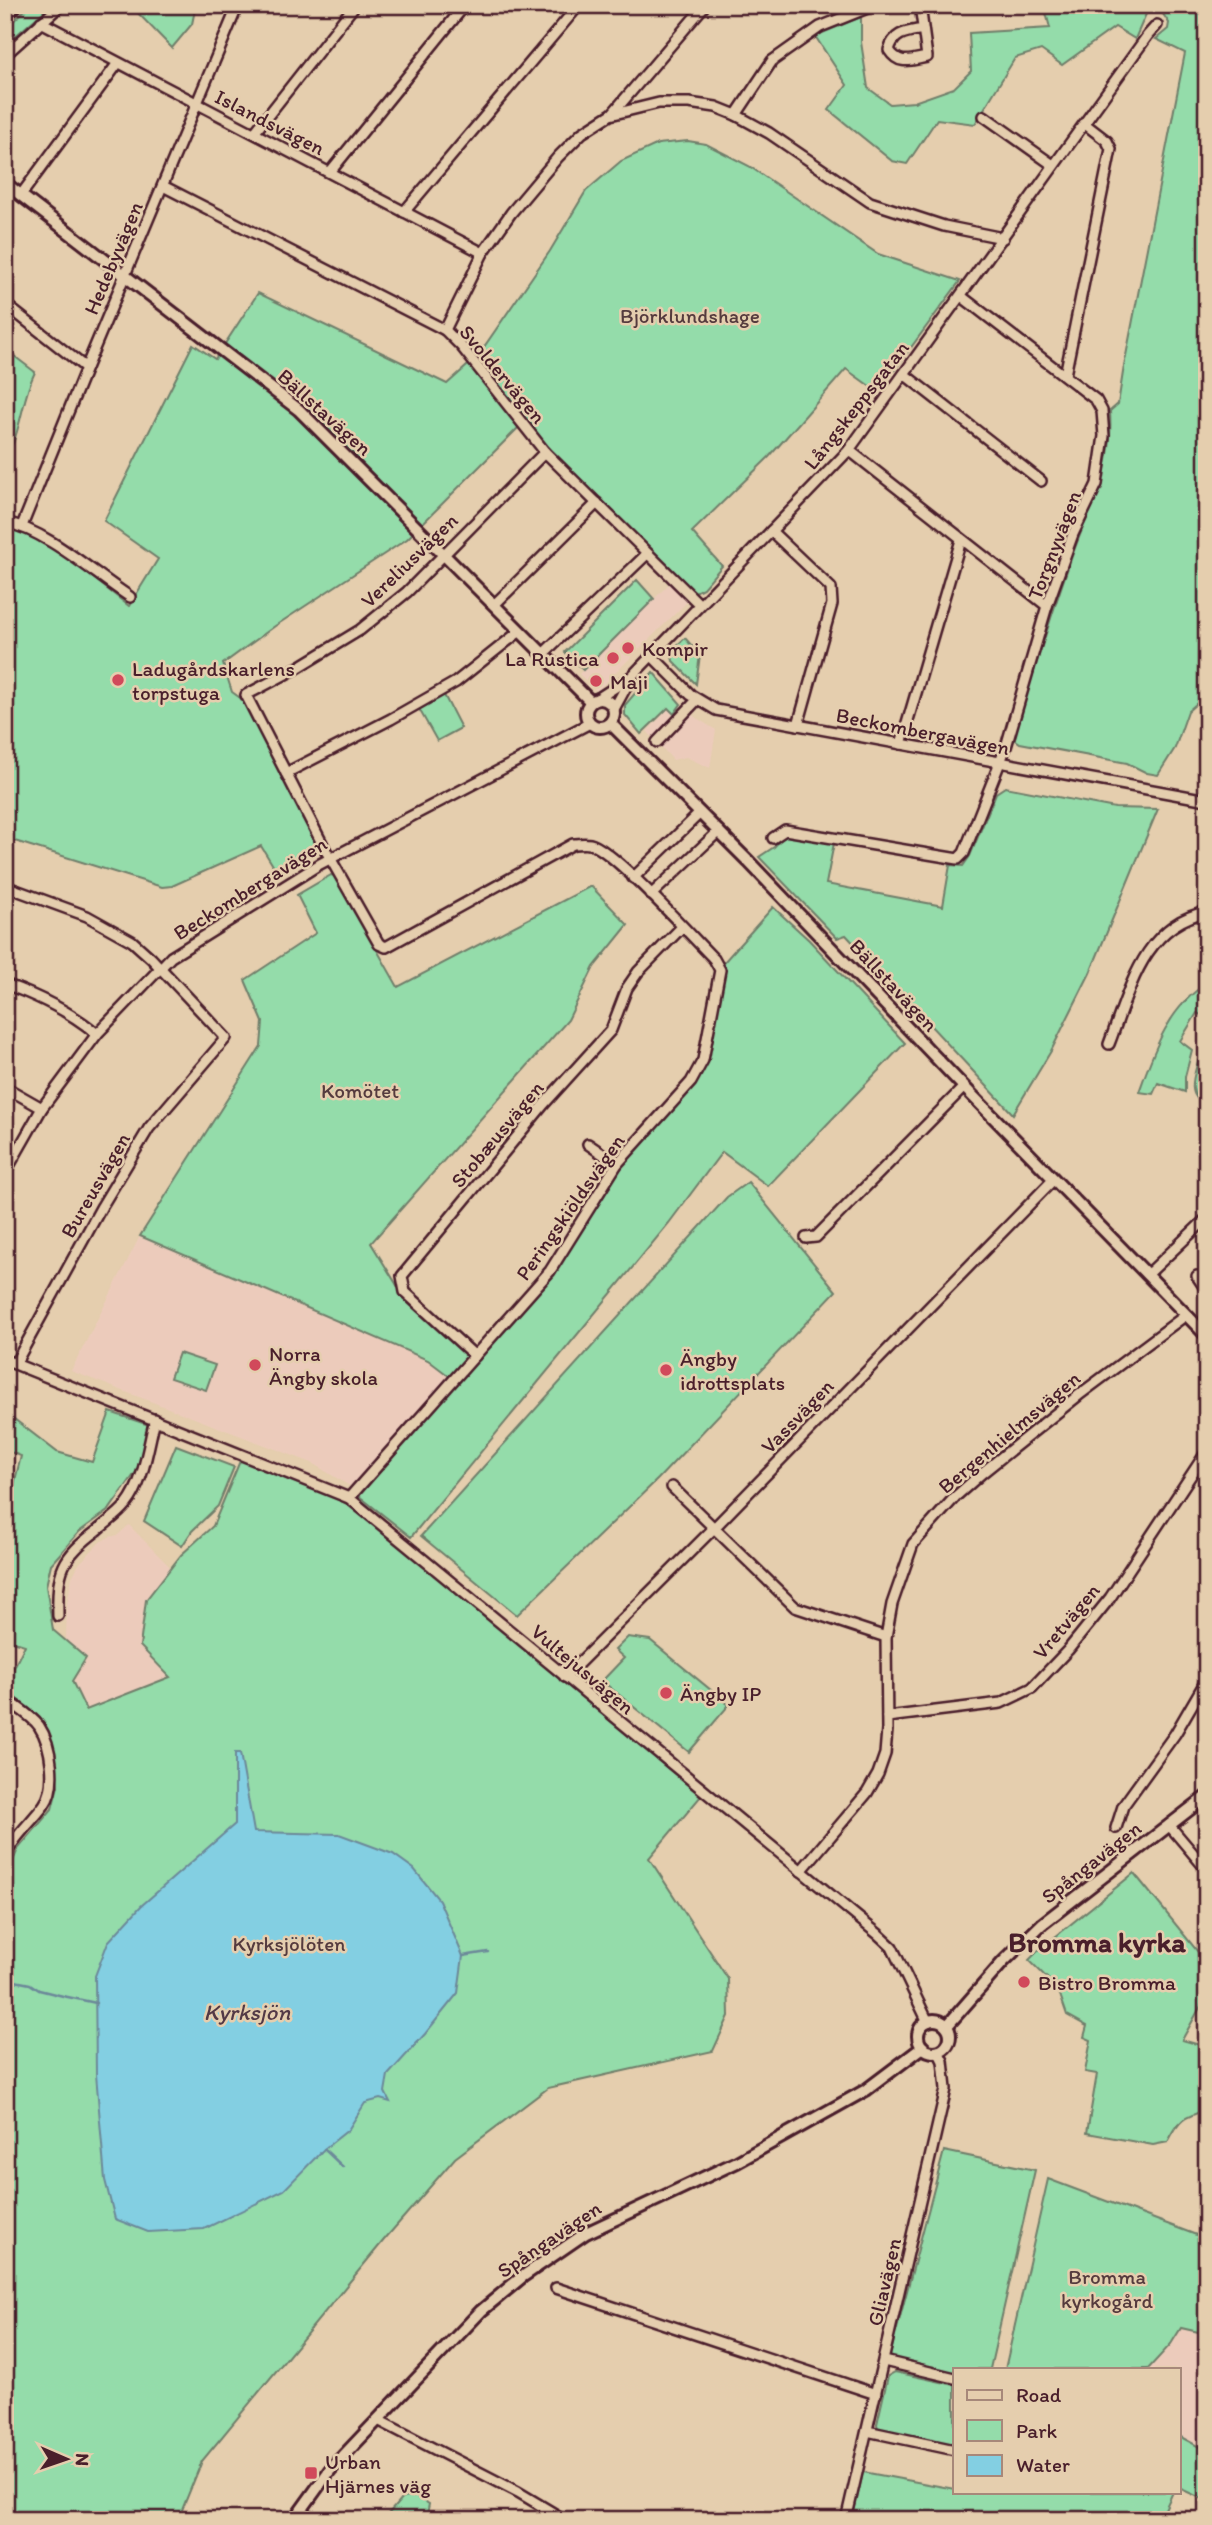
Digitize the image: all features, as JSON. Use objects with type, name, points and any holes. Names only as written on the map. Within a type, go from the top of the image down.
[{"type":"main road","points":[[5,15],[15,5]]},
{"type":"street","points":[[5,55],[61,5]]},
{"type":"street","name":"Hedebyvägen","points":[[22,526],[238,5]]},
{"type":"street","points":[[255,132],[355,5]]},
{"type":"street","points":[[330,172],[465,5]]},
{"type":"street","points":[[404,212],[579,5]]},
{"type":"street","points":[[445,330],[483,253],[511,213],[582,133],[610,115],[705,5]]},
{"type":"street","points":[[736,115],[772,61],[820,27],[875,5]]},
{"type":"street","points":[[920,5],[927,57],[902,62],[894,58],[889,50],[898,34],[923,29]]},
{"type":"street","name":"Islandsvägen","points":[[41,23],[483,253]]},
{"type":"street","name":"Långskeppsgatan","points":[[594,701],[632,676],[849,450],[1157,25]]},
{"type":"street","points":[[21,195],[118,63]]},
{"type":"street","points":[[610,115],[659,103],[689,103],[716,107],[769,133],[870,202],[944,226],[1003,238]]},
{"type":"street","points":[[984,116],[1053,165]]},
{"type":"street","points":[[1065,375],[1111,149],[1107,141],[1085,124]]},
{"type":"street","name":"Bällstavägen","points":[[5,183],[299,410],[543,654],[594,701],[608,701],[614,709]]},
{"type":"street","name":"Svoldervägen","points":[[163,186],[445,330],[461,346],[545,452],[699,604]]},
{"type":"street","name":"Torgnyvägen","points":[[773,838],[785,830],[958,859],[964,853],[1001,763],[1047,606],[1073,534],[1097,484],[1104,436],[1102,411],[1096,400],[961,296]]},
{"type":"street","points":[[5,304],[86,368]]},
{"type":"street","points":[[904,374],[1041,481]]},
{"type":"street","points":[[849,450],[1047,606]]},
{"type":"street","name":"Vereliusvägen","points":[[286,772],[246,695],[299,667],[360,629],[407,592],[545,452]]},
{"type":"street","points":[[494,605],[597,503]]},
{"type":"street","points":[[5,522],[22,526],[130,597]]},
{"type":"street","points":[[771,531],[831,588],[832,604],[798,725]]},
{"type":"street","points":[[901,744],[961,540]]},
{"type":"street","points":[[543,654],[647,554]]},
{"type":"street","points":[[330,859],[286,772],[391,719],[456,682],[520,631]]},
{"type":"street","name":"Beckombergavägen","points":[[651,656],[697,700],[716,710],[1207,800]]},
{"type":"street","name":"Långskeppsgatan","points":[[614,709],[632,676]]},
{"type":"street","points":[[657,742],[697,700]]},
{"type":"street","points":[[594,701],[586,713],[590,723],[599,727],[610,723],[614,709]]},
{"type":"street","name":"Beckombergavägen","points":[[5,1173],[42,1108],[97,1034],[172,957],[330,859],[590,723]]},
{"type":"street","name":"Bällstavägen","points":[[610,723],[719,831],[1207,1336]]},
{"type":"street","points":[[633,878],[700,813]]},
{"type":"street","points":[[651,895],[719,831]]},
{"type":"street","name":"Peringskiöldsvägen","points":[[330,859],[379,944],[386,947],[573,845],[590,844],[603,850],[651,895],[714,959],[720,970],[703,1060],[691,1082],[617,1164],[550,1271],[349,1498]]},
{"type":"street","points":[[5,886],[87,916],[132,941],[160,968]]},
{"type":"street","points":[[1109,1044],[1138,967],[1155,940],[1178,923],[1205,912],[1207,894]]},
{"type":"street","name":"Stobæusvägen","points":[[475,1356],[405,1292],[402,1276],[544,1104],[611,1030],[628,988],[638,972],[682,927]]},
{"type":"street","name":"Bureusvägen","points":[[15,1364],[102,1206],[149,1128],[226,1038],[160,968]]},
{"type":"street","points":[[5,984],[50,1003],[97,1034]]},
{"type":"street","points":[[5,1087],[42,1108]]},
{"type":"street","points":[[806,1238],[816,1237],[964,1087]]},
{"type":"street","points":[[588,1144],[617,1164]]},
{"type":"street","name":"Vassvägen","points":[[565,1677],[1054,1179]]},
{"type":"street","points":[[1147,1275],[1207,1218]]},
{"type":"street","points":[[1197,1276],[1207,1292]]},
{"type":"street","name":"Bergenhielmsvägen","points":[[801,1871],[867,1793],[885,1754],[886,1637],[892,1604],[913,1544],[955,1497],[1079,1395],[1186,1315]]},
{"type":"street","name":"Vultejusvägen","points":[[5,1360],[349,1498],[892,1947],[928,2022]]},
{"type":"street","points":[[58,1616],[57,1589],[62,1565],[88,1537],[127,1504],[137,1481],[155,1419]]},
{"type":"street","name":"Vretvägen","points":[[887,1717],[1001,1703],[1032,1688],[1068,1650],[1110,1598],[1207,1451]]},
{"type":"street","points":[[672,1487],[795,1607],[886,1637]]},
{"type":"street","points":[[1115,1828],[1123,1807],[1175,1734],[1207,1679]]},
{"type":"street","points":[[5,1698],[38,1724],[45,1738],[51,1778],[49,1797],[5,1857]]},
{"type":"street","name":"Spångavägen","points":[[947,2026],[1003,1962],[1042,1924],[1207,1796]]},
{"type":"street","points":[[1170,1825],[1207,1870]]},
{"type":"street","points":[[938,2021],[947,2026],[950,2037],[948,2043],[938,2051],[923,2047],[919,2040],[922,2026],[938,2021]]},
{"type":"street","name":"Spångavägen","points":[[294,2520],[330,2470],[481,2311],[522,2277],[567,2245],[623,2214],[737,2162],[866,2090],[923,2047]]},
{"type":"street","name":"Gliavägen","points":[[845,2520],[946,2089],[943,2061],[938,2051]]},
{"type":"street","points":[[556,2288],[876,2394]]},
{"type":"street","points":[[884,2361],[953,2378]]},
{"type":"street","points":[[378,2420],[518,2492],[565,2520]]},
{"type":"street","points":[[867,2431],[953,2450]]},
{"type":"shaded area","points":[[671,582],[689,600],[597,691],[579,674]]},
{"type":"shaded area","points":[[681,704],[716,730],[710,768],[686,757],[673,760],[647,731],[669,708],[674,713]]},
{"type":"shaded area","name":"Norra Ängby skola","points":[[140,1236],[428,1360],[449,1376],[353,1488],[312,1463],[71,1371]]},
{"type":"shaded area","points":[[129,1525],[171,1568],[146,1600],[170,1677],[86,1710],[71,1681],[85,1658],[66,1640],[67,1604],[72,1577],[79,1564],[100,1542],[118,1535]]},
{"type":"shaded area","points":[[1181,2328],[1207,2334],[1207,2451],[1180,2437],[1180,2368],[1149,2368],[1171,2344]]},
{"type":"green space","points":[[30,5],[51,5],[5,45],[5,29]]},
{"type":"green space","points":[[130,5],[196,5],[192,24],[172,48]]},
{"type":"green space","points":[[1044,5],[1150,5],[1135,39],[1115,27],[1062,65],[1041,50],[1015,58],[975,124],[937,119],[907,164],[892,161],[829,110],[847,85],[815,36],[861,17],[861,42],[868,88],[890,104],[914,102],[954,88],[971,71],[969,33],[1050,28]]},
{"type":"green space","points":[[1163,5],[1207,5],[1207,685],[1205,696],[1188,711],[1175,748],[1158,775],[1147,773],[1127,763],[1020,743],[1013,738],[1063,581],[1099,488],[1108,454],[1110,411],[1118,404],[1185,53],[1156,39],[1168,29],[1169,23],[1161,11]]},
{"type":"green space","name":"Björklundshage","points":[[688,141],[706,144],[749,166],[878,254],[960,281],[878,392],[846,369],[769,457],[692,532],[722,566],[703,588],[695,592],[548,448],[526,420],[407,539],[275,626],[223,664],[232,692],[243,700],[319,848],[277,872],[261,846],[172,886],[162,887],[5,838],[5,525],[27,532],[74,563],[129,606],[158,559],[104,521],[193,344],[215,359],[258,293],[447,384],[477,357],[550,251],[586,191],[621,161],[658,144]]},
{"type":"green space","points":[[5,349],[35,372],[15,438],[5,459]]},
{"type":"green space","points":[[637,580],[654,599],[583,670],[565,652]]},
{"type":"green space","points":[[685,638],[700,655],[696,684],[673,661],[671,651]]},
{"type":"green space","points":[[653,672],[681,704],[674,714],[668,708],[641,734],[625,715],[625,705]]},
{"type":"green space","points":[[444,695],[461,728],[437,741],[419,709]]},
{"type":"green space","points":[[1005,787],[1115,808],[1158,809],[1090,973],[1051,1051],[1013,1114],[846,935],[837,938],[759,857],[785,835],[834,843],[826,884],[943,906],[950,865],[963,866],[970,856],[996,793]]},
{"type":"green space","name":"Komötet","points":[[331,875],[335,876],[398,987],[591,886],[628,925],[594,967],[568,1020],[371,1243],[408,1303],[468,1357],[449,1376],[428,1360],[140,1236],[261,1046],[263,1022],[245,980],[316,933],[297,895]]},
{"type":"green space","points":[[773,907],[809,940],[905,1043],[768,1186],[722,1152],[669,1223],[411,1537],[359,1496],[559,1265],[619,1168],[701,1075],[714,1030],[724,962]]},
{"type":"green space","points":[[1207,983],[1207,1018],[1197,1013],[1180,1041],[1192,1050],[1185,1077],[1185,1092],[1158,1083],[1153,1094],[1139,1092],[1172,1017],[1193,993]]},
{"type":"green space","points":[[1198,1061],[1207,1064],[1207,1105],[1200,1102],[1194,1092],[1193,1080]]},
{"type":"green space","name":"Ängby idrottsplats","points":[[748,1182],[836,1291],[658,1479],[517,1615],[421,1536],[727,1197]]},
{"type":"green space","points":[[179,1353],[215,1365],[206,1390],[170,1378]]},
{"type":"green space","name":"Kyrksjölöten","points":[[5,1412],[57,1452],[92,1462],[110,1412],[149,1425],[138,1469],[109,1510],[79,1532],[51,1564],[46,1586],[53,1630],[86,1658],[72,1681],[86,1710],[170,1677],[140,1646],[146,1600],[181,1555],[213,1526],[242,1456],[353,1507],[701,1796],[649,1858],[728,1979],[729,2016],[713,2051],[548,2088],[455,2158],[202,2461],[178,2520],[5,2520],[5,1880],[18,1849],[52,1809],[58,1786],[55,1752],[48,1730],[36,1716],[5,1691],[5,1685],[25,1645],[5,1639],[5,1521],[21,1456],[5,1450]]},
{"type":"green space","points":[[176,1445],[234,1467],[218,1506],[192,1531],[182,1546],[144,1521]]},
{"type":"green space","name":"Ängby IP","points":[[628,1637],[650,1640],[729,1705],[689,1752],[602,1681],[624,1658],[615,1650]]},
{"type":"green space","points":[[1134,1873],[1207,1963],[1207,1995],[1182,2040],[1207,2047],[1207,2110],[1183,2120],[1168,2142],[1153,2145],[1087,2133],[1097,2074],[1085,2072],[1091,2040],[1084,2037],[1087,2026],[1067,2015],[1058,1989],[1029,1960]]},
{"type":"green space","points":[[944,2151],[1035,2170],[990,2368],[953,2368],[953,2374],[889,2359]]},
{"type":"green space","name":"Bromma kyrkogård","points":[[1048,2179],[1207,2239],[1207,2334],[1181,2328],[1171,2344],[1149,2368],[1005,2368]]},
{"type":"green space","points":[[895,2372],[953,2385],[953,2447],[878,2429],[888,2376]]},
{"type":"green space","points":[[1180,2437],[1207,2451],[1207,2501],[1180,2488]]},
{"type":"green space","points":[[863,2472],[953,2489],[953,2494],[1172,2494],[1160,2520],[852,2520]]},
{"type":"green space","points":[[415,2496],[429,2504],[426,2520],[383,2520],[402,2498]]},
{"type":"water","name":"Kyrksjön","points":[[235,1753],[240,1753],[254,1832],[339,1834],[393,1854],[414,1869],[439,1900],[463,1956],[458,1993],[388,2075],[385,2092],[390,2102],[380,2099],[365,2103],[348,2130],[324,2149],[284,2190],[204,2229],[148,2232],[115,2219],[105,2180],[96,2074],[95,1976],[108,1942],[141,1906],[235,1824]]},
{"type":"waterway","points":[[463,1956],[488,1952]]},
{"type":"waterway","points":[[5,1979],[96,2003]]},
{"type":"waterway","points":[[324,2149],[343,2167]]},
{"type":"place","name":"Kompir","points":[[628,648]]},
{"type":"place","name":"La Rustica","points":[[613,658]]},
{"type":"place","name":"Ladugårdskarlens torpstuga","points":[[118,680]]},
{"type":"place","name":"Maji","points":[[596,681]]},
{"type":"place","name":"Norra Ängby skola","points":[[255,1365]]},
{"type":"place","name":"Ängby idrottsplats","points":[[666,1370]]},
{"type":"place","name":"Ängby IP","points":[[666,1693]]},
{"type":"place","name":"Bistro Bromma","points":[[1024,1982]]},
{"type":"place","name":"Urban Hjärnes väg","points":[[311,2473]]},
{"type":"district","name":"Bromma kyrka","points":[[1097,1942]]}]
